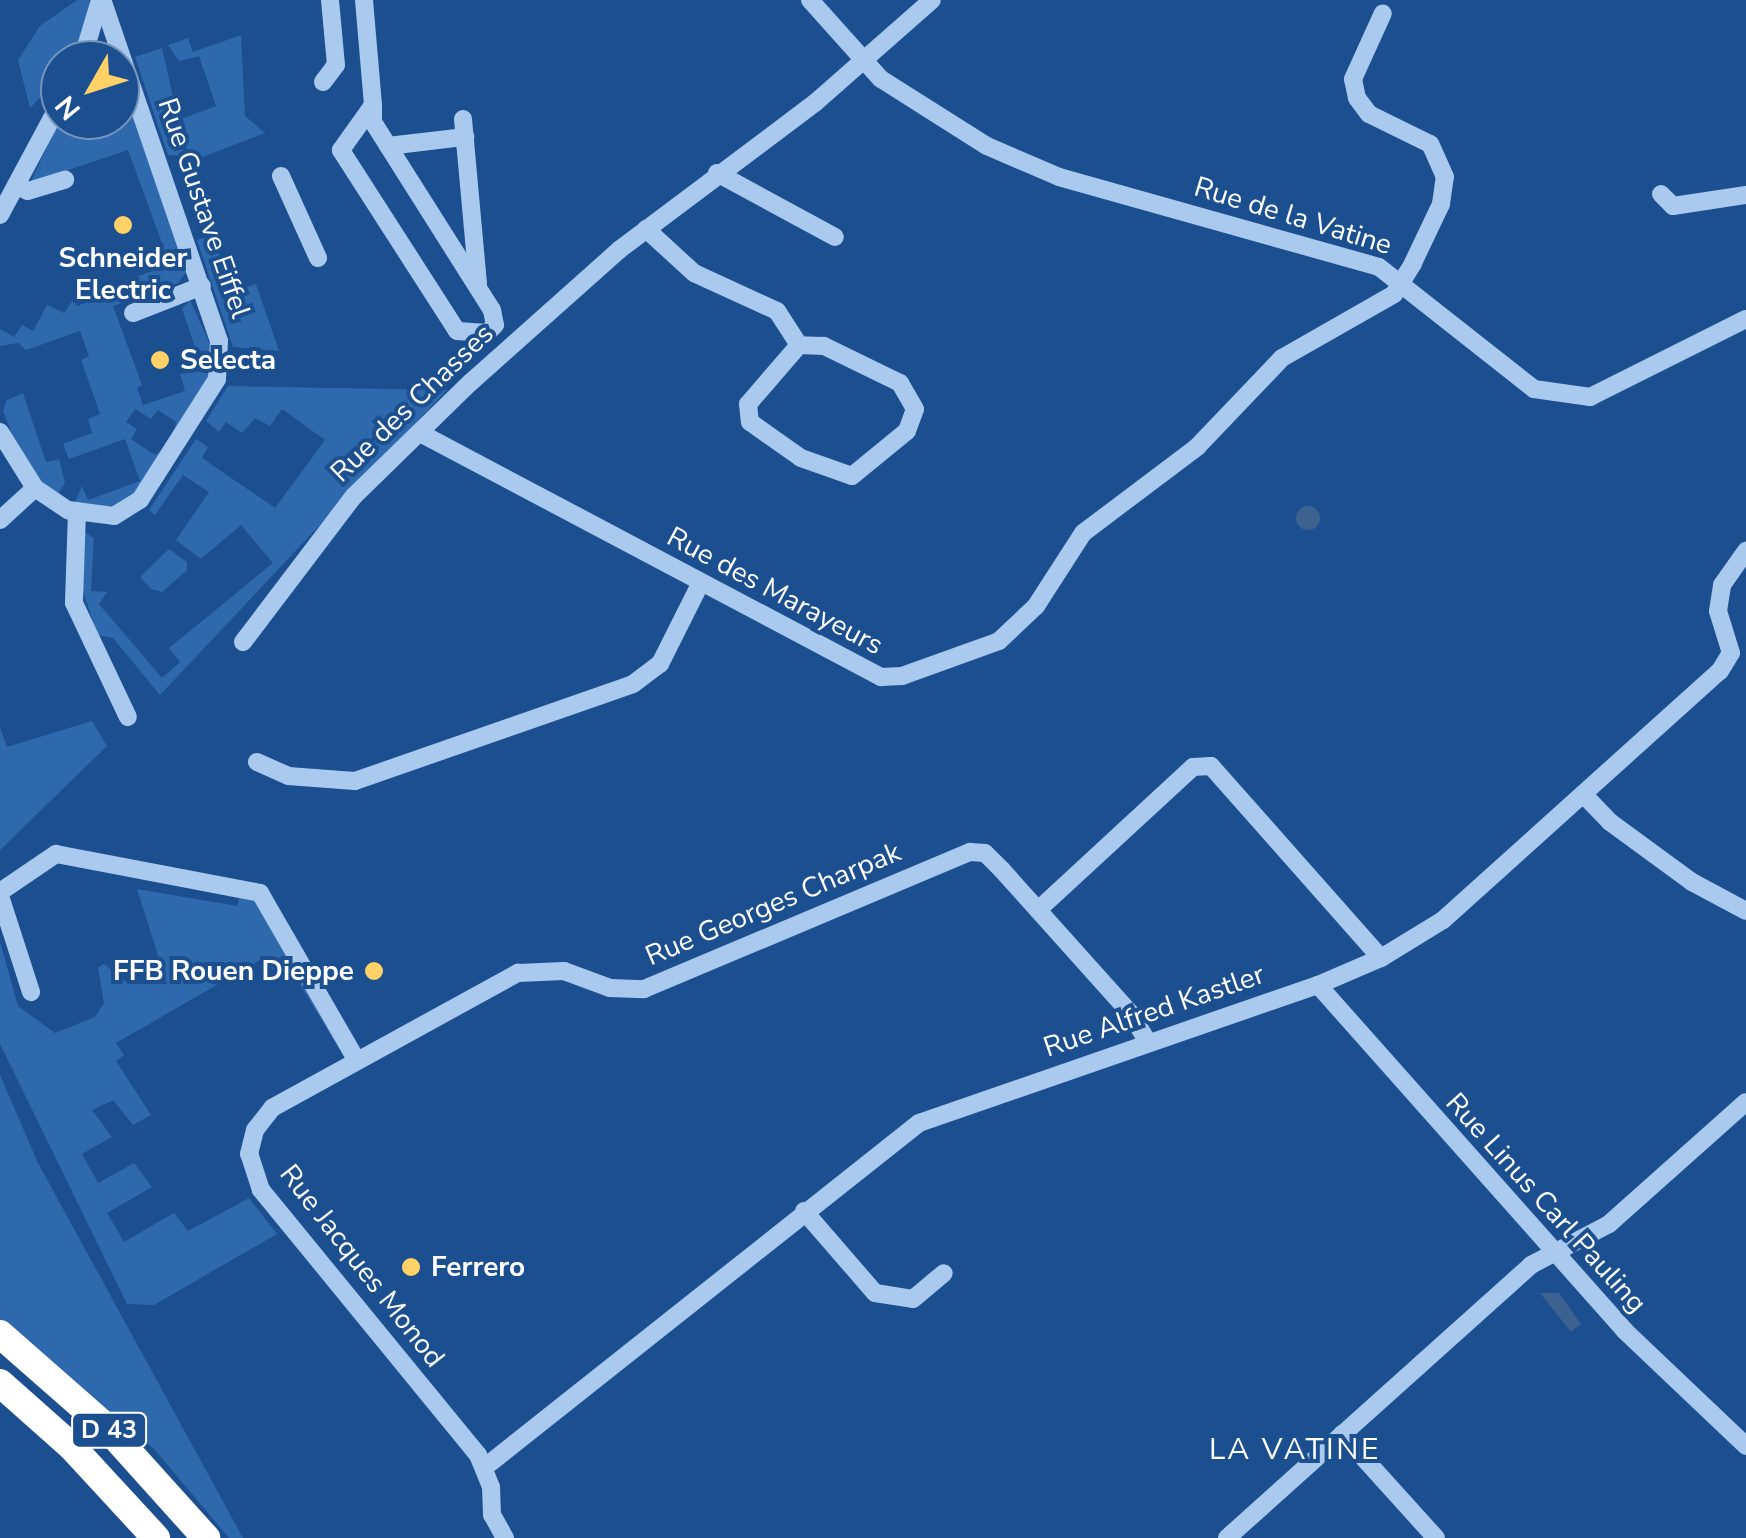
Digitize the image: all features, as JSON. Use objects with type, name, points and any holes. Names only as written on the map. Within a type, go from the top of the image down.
[{"type":"highway","name":"D 43","points":[[0,1334],[108,1429],[206,1538]]},
{"type":"highway","name":"D 43","points":[[0,1383],[108,1483],[156,1538]]},
{"type":"street","name":"Rue Gustave Eiffel","points":[[88,40],[101,0]]},
{"type":"street","name":"Rue Gustave Eiffel","points":[[101,0],[116,40]]},
{"type":"street","points":[[323,82],[336,65],[330,0]]},
{"type":"street","points":[[364,0],[372,105],[372,122],[478,289],[495,325],[468,336],[457,330],[341,150],[372,105]]},
{"type":"street","name":"Rue de la Vatine","points":[[810,0],[860,60],[987,146],[1059,177],[1346,256],[1402,280],[1507,374],[1557,397],[1613,388],[1746,319]]},
{"type":"street","name":"Rue des Chasses","points":[[243,642],[354,496],[420,433],[646,228],[816,102],[932,0]]},
{"type":"street","points":[[1383,13],[1353,79],[1358,98],[1369,114],[1430,144],[1446,177],[1441,204],[1402,280]]},
{"type":"street","name":"Rue Gustave Eiffel","points":[[76,511],[114,516],[140,500],[217,379],[219,340],[140,104]]},
{"type":"street","points":[[388,146],[464,128],[478,289]]},
{"type":"street","points":[[0,215],[40,140]]},
{"type":"street","points":[[717,172],[836,237]]},
{"type":"street","points":[[281,176],[318,258]]},
{"type":"street","points":[[16,184],[28,190],[64,180]]},
{"type":"street","points":[[1661,194],[1673,206],[1746,195]]},
{"type":"street","points":[[646,228],[694,274],[777,311],[799,345]]},
{"type":"street","name":"Rue des Marayeurs","points":[[420,433],[881,677],[902,676],[999,641],[1036,606],[1061,557],[1083,533],[1197,446],[1282,358],[1373,309],[1402,280]]},
{"type":"street","points":[[133,313],[202,286]]},
{"type":"street","points":[[799,345],[824,346],[900,383],[914,409],[907,431],[852,476],[801,458],[750,422],[748,404],[799,345]]},
{"type":"street","points":[[0,432],[34,488],[76,511],[74,603],[128,717]]},
{"type":"street","points":[[0,520],[34,488]]},
{"type":"street","name":"Rue Alfred Kastler","points":[[485,1467],[920,1123],[1147,1041],[1318,986],[1381,958],[1443,920],[1730,658],[1719,598],[1728,572],[1746,551]]},
{"type":"street","points":[[257,762],[288,776],[356,781],[633,684],[660,664],[700,584]]},
{"type":"street","points":[[1038,910],[1194,768],[1210,766],[1381,958]]},
{"type":"street","points":[[1583,794],[1610,822],[1692,882],[1746,912]]},
{"type":"street","name":"Rue Georges Charpak","points":[[357,1061],[518,972],[564,971],[610,988],[644,989],[970,852],[985,853],[1131,1014],[1147,1041]]},
{"type":"street","points":[[31,992],[0,894],[56,854],[260,893],[357,1061]]},
{"type":"street","name":"Rue Linus Carl Pauling","points":[[1318,986],[1624,1331],[1746,1446]]},
{"type":"street","name":"Rue Jacques Monod","points":[[357,1061],[272,1108],[254,1130],[249,1154],[260,1190],[485,1467],[492,1515],[505,1538]]},
{"type":"street","points":[[1226,1538],[1531,1264],[1609,1224],[1746,1102]]},
{"type":"street","points":[[804,1211],[876,1293],[913,1299],[944,1273]]},
{"type":"street","points":[[1342,1434],[1436,1538]]},
{"type":"shaded area","points":[[77,0],[89,0],[90,22],[81,40],[40,40],[40,98],[30,108],[18,60],[40,26]]},
{"type":"shaded area","points":[[241,35],[245,116],[265,133],[200,158],[168,155],[140,72],[140,55],[162,48],[178,118],[184,118],[216,106],[199,56],[179,61],[168,45],[188,38],[193,52]]},
{"type":"shaded area","points":[[140,135],[188,270],[178,283],[113,306],[142,385],[137,388],[143,405],[185,391],[180,374],[212,370],[174,434],[176,422],[158,410],[151,419],[135,409],[126,422],[137,429],[131,439],[155,455],[167,448],[142,488],[115,509],[75,502],[82,486],[88,500],[140,481],[125,439],[69,459],[63,444],[92,433],[88,419],[100,414],[81,360],[89,356],[80,331],[26,350],[18,343],[0,346],[0,329],[14,337],[22,325],[33,331],[47,305],[64,313],[73,300],[77,306],[108,294],[110,286],[170,265],[128,150],[30,183],[50,140],[140,140]]},
{"type":"shaded area","points":[[213,235],[233,292],[256,284],[279,351],[233,347],[197,240]]},
{"type":"shaded area","points":[[190,300],[213,351],[198,356],[182,309]]},
{"type":"shaded area","points":[[228,386],[447,390],[160,695],[113,638],[97,635],[79,577],[83,531],[94,538],[91,591],[107,592],[99,604],[162,678],[180,662],[169,648],[273,563],[241,525],[201,559],[176,540],[209,492],[183,475],[155,515],[149,510],[196,439],[208,447],[202,458],[275,508],[325,440],[282,409],[270,426],[255,418],[242,433],[226,422],[219,432],[206,421]]},
{"type":"shaded area","points":[[23,393],[46,462],[59,459],[65,483],[58,494],[25,468],[3,411],[7,400]]},
{"type":"shaded area","points":[[1308,506],[1320,518],[1308,530],[1296,518]]},
{"type":"shaded area","points":[[169,549],[187,562],[187,570],[162,592],[151,589],[140,577]]},
{"type":"shaded area","points":[[92,721],[107,746],[0,850],[0,727],[7,747]]},
{"type":"shaded area","points":[[137,889],[237,906],[241,892],[255,901],[341,1052],[290,968],[279,974],[260,960],[116,1043],[124,1055],[116,1061],[151,1115],[133,1125],[113,1100],[92,1110],[112,1137],[82,1154],[98,1183],[134,1163],[152,1187],[107,1213],[124,1242],[174,1213],[188,1231],[249,1198],[277,1234],[154,1305],[127,1304],[0,1044],[0,942],[18,1006],[55,1033],[95,1017],[104,1003],[98,967],[104,964],[129,984],[167,984]]},
{"type":"shaded area","points":[[0,1075],[38,1163],[243,1538],[229,1538],[155,1450],[0,1321]]},
{"type":"shaded area","points":[[1540,1293],[1559,1293],[1581,1324],[1571,1332]]},
{"type":"place","name":"Schneider Electric","points":[[123,225]]},
{"type":"place","name":"Selecta","points":[[160,360]]},
{"type":"place","name":"FFB Rouen Dieppe","points":[[374,971]]},
{"type":"place","name":"Ferrero","points":[[411,1267]]},
{"type":"district","name":"LA VATINE","points":[[1295,1450]]}]
